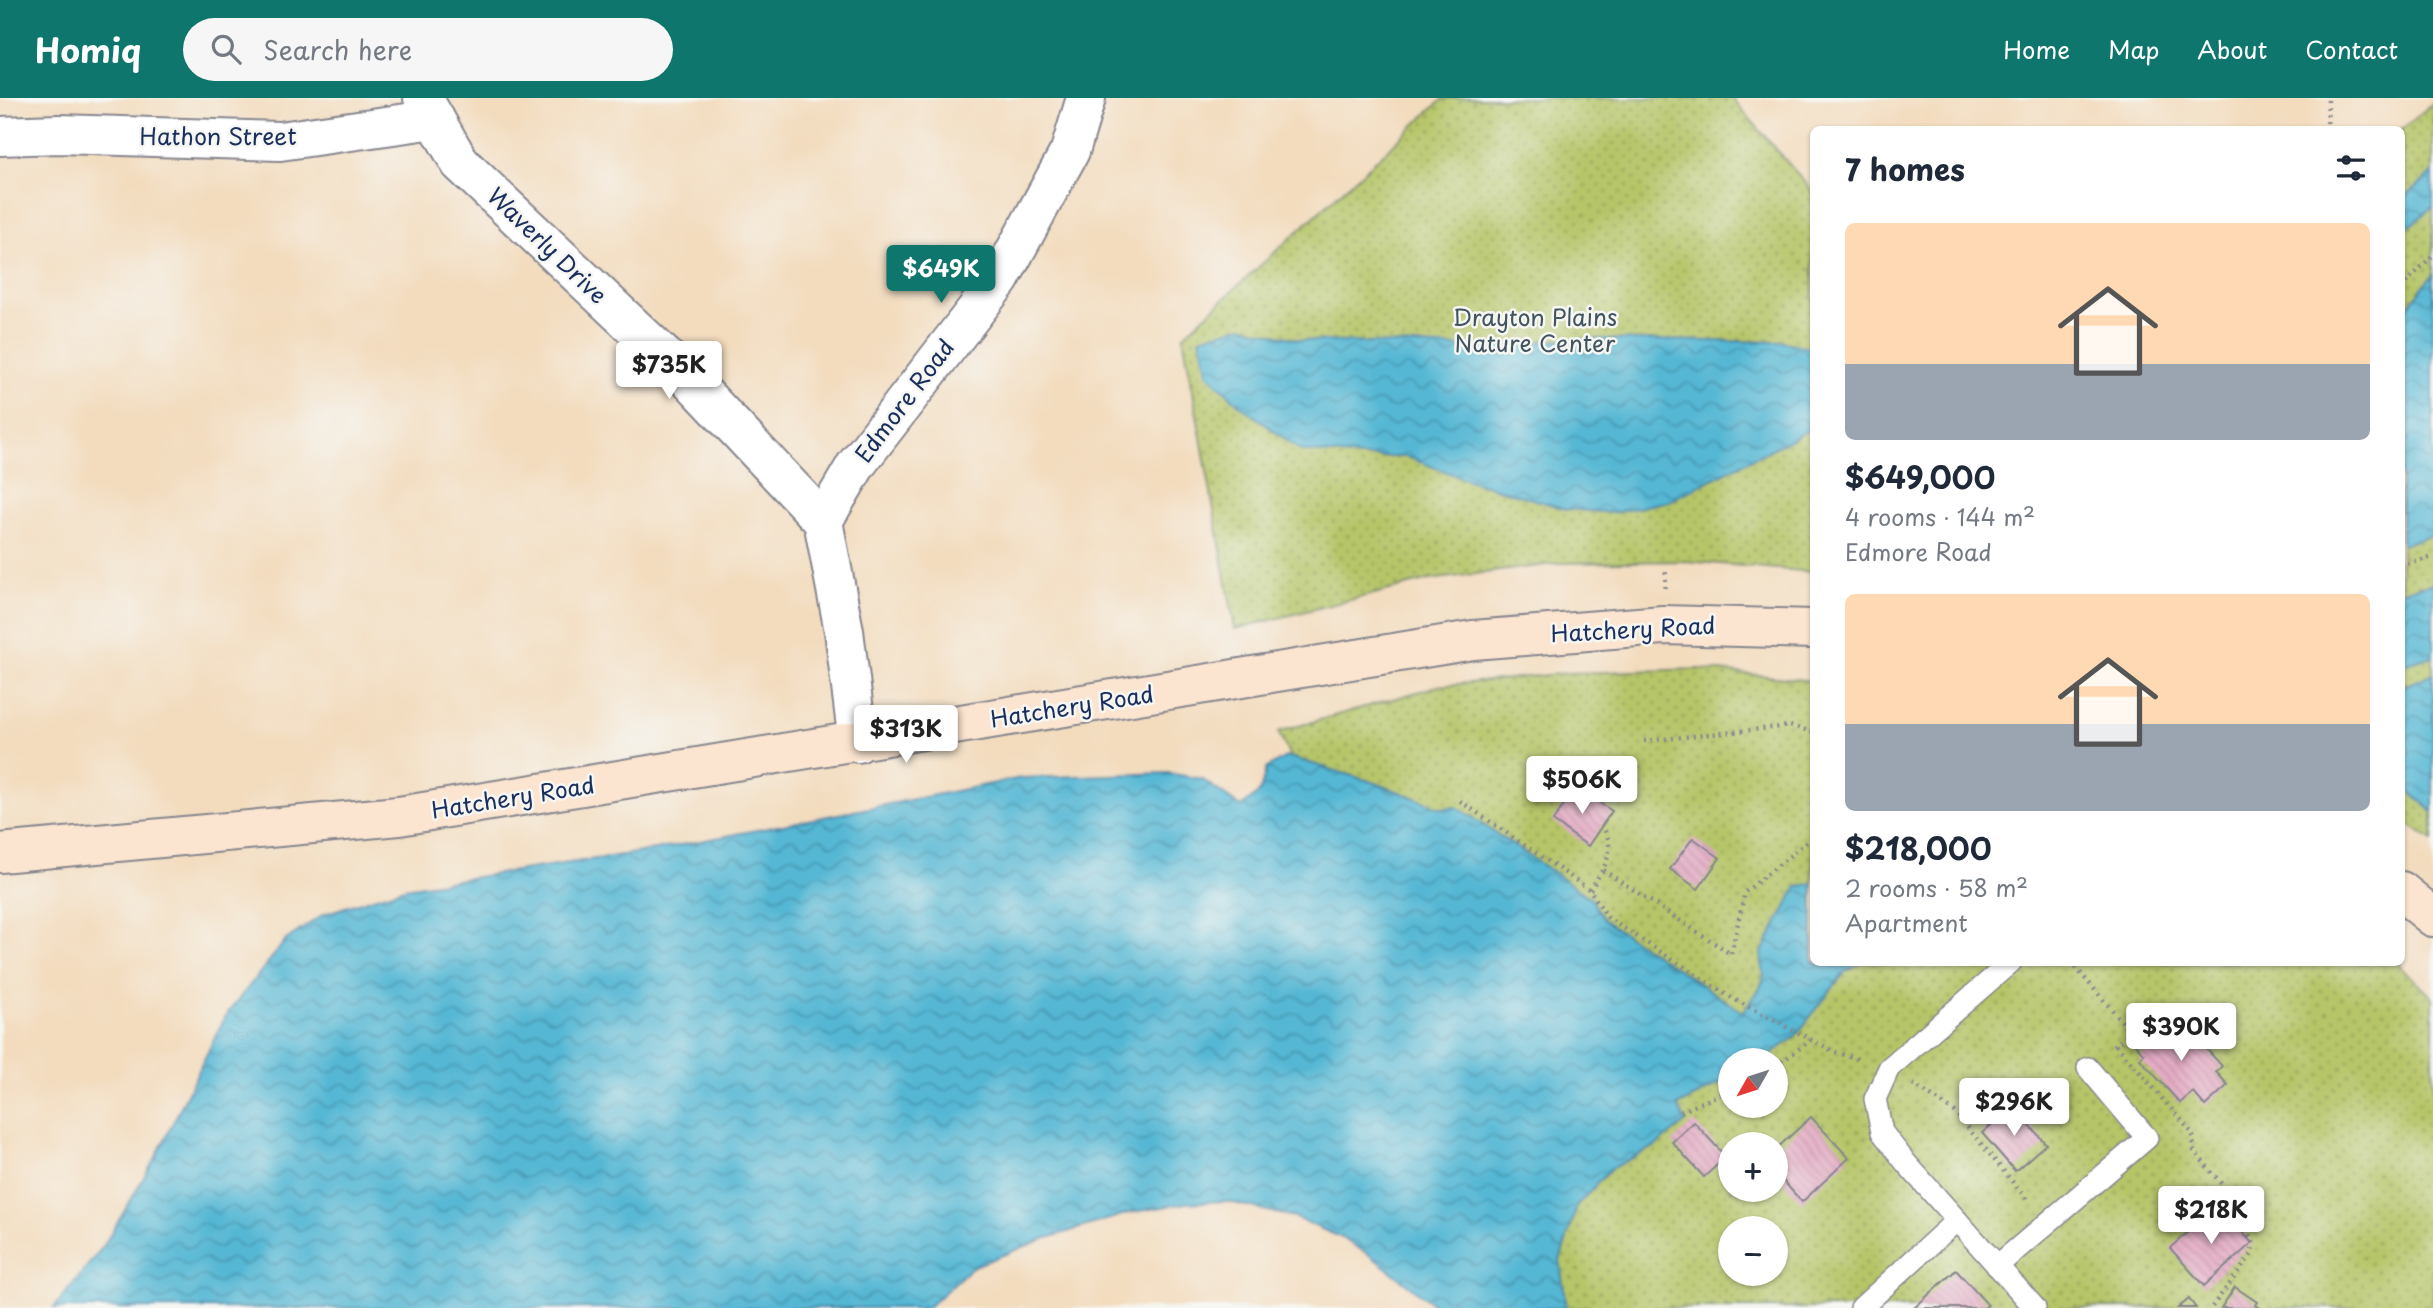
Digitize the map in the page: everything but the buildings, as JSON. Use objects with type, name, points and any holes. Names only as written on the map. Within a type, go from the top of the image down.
[{"type":"street","name":"Edmore Road","points":[[823,521],[856,465],[1000,279],[1070,150],[1086,98]]},
{"type":"street","name":"Waverly Drive","points":[[429,108],[460,163],[693,383],[823,521]]},
{"type":"street","name":"Hathon Street","points":[[0,136],[60,134],[280,141],[429,108]]},
{"type":"street","points":[[823,521],[844,631],[858,743]]},
{"type":"street","name":"Hatchery Road","points":[[0,853],[399,816],[858,743],[1473,640],[1663,625],[1810,629]]},
{"type":"street","points":[[2405,894],[2433,917]]},
{"type":"lane","points":[[2006,966],[1889,1068],[1875,1099],[1882,1132],[2035,1308]]},
{"type":"lane","points":[[1997,1266],[2147,1138],[2088,1069]]},
{"type":"lane","points":[[1861,1308],[1957,1220]]},
{"type":"path","points":[[2328,98],[2328,126]]},
{"type":"path","points":[[2405,284],[2433,255]]},
{"type":"path","points":[[2405,565],[2433,557]]},
{"type":"path","points":[[1644,741],[1790,726],[1810,731]]},
{"type":"path","points":[[1460,802],[1590,890],[1608,918],[1732,998],[1835,1052],[1889,1068],[1955,1112],[2047,1224]]},
{"type":"path","points":[[1590,890],[1611,854],[1610,843],[1602,826]]},
{"type":"path","points":[[1603,870],[1731,954],[1745,892],[1810,839]]},
{"type":"path","points":[[1788,1057],[1811,1040]]},
{"type":"path","points":[[2116,1045],[2193,1134],[2194,1151],[2231,1195],[2232,1211],[2253,1241],[2252,1254],[2211,1308]]},
{"type":"path","points":[[1681,1111],[1718,1095]]},
{"type":"path","points":[[2167,1192],[2195,1226]]},
{"type":"green space","name":"Drayton Plains Nature Center","points":[[1444,98],[1732,98],[1810,189],[1810,572],[1685,561],[1561,563],[1429,580],[1235,629],[1183,336]]},
{"type":"green space","points":[[2433,103],[2433,841],[2405,822],[2405,127]]},
{"type":"green space","points":[[1700,669],[1810,681],[1810,966],[2400,966],[2433,998],[2433,1308],[1565,1308],[1278,732],[1438,686],[1568,673]]},
{"type":"water","points":[[2433,173],[2433,207],[2405,230],[2405,197]]},
{"type":"water","points":[[2433,274],[2433,535],[2405,544],[2405,310]]},
{"type":"water","points":[[1242,326],[1300,340],[1463,347],[1577,339],[1784,342],[1810,347],[1810,430],[1669,501],[1613,513],[1566,509],[1468,480],[1407,457],[1360,457],[1301,451],[1240,405],[1208,375],[1200,338]]},
{"type":"water","points":[[2433,583],[2433,656],[2405,665],[2405,590]]},
{"type":"water","points":[[2433,674],[2433,812],[2405,788],[2405,685]]},
{"type":"water","points":[[1287,756],[1376,783],[1441,808],[1457,807],[1591,898],[1604,920],[1743,1012],[1760,988],[1764,976],[1761,954],[1797,887],[1810,884],[1810,966],[1856,966],[1845,972],[1794,1038],[1780,1048],[1718,1048],[1718,1085],[1678,1106],[1686,1122],[1656,1146],[1610,1169],[1577,1206],[1560,1261],[1566,1308],[1438,1308],[1370,1255],[1338,1236],[1293,1217],[1225,1201],[1185,1203],[1129,1213],[1041,1240],[972,1267],[927,1308],[54,1308],[104,1245],[156,1157],[226,1015],[286,940],[324,914],[404,888],[655,850],[1021,778],[1168,773],[1202,779],[1241,807],[1260,792],[1266,769]]}]
